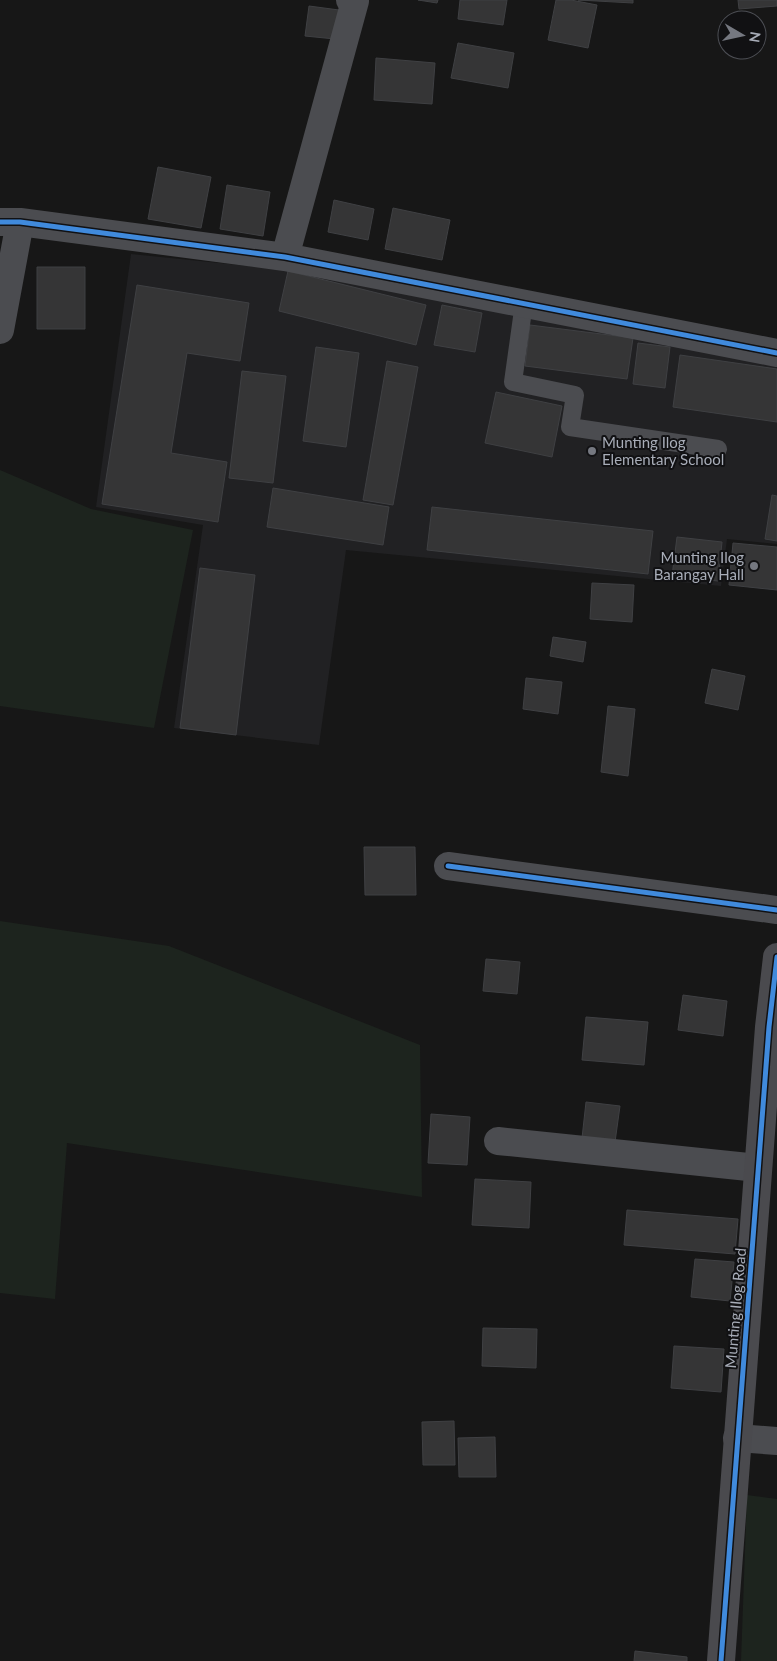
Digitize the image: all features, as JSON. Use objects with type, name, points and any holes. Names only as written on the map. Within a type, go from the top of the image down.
[{"type":"street","points":[[285,257],[355,1],[350,0]]},
{"type":"street","points":[[0,330],[10,222],[285,257],[777,353]]},
{"type":"street","points":[[448,866],[777,910]]},
{"type":"street","name":"Munting Ilog Road","points":[[721,1661],[758,1168],[773,1028],[777,957]]},
{"type":"street","points":[[498,1141],[758,1168]]},
{"type":"street","points":[[737,1438],[777,1441]]},
{"type":"lane","points":[[524,303],[514,382],[575,395],[570,427],[718,449]]},
{"type":"shaded area","points":[[131,254],[298,271],[777,363],[777,544],[727,539],[721,586],[346,550],[319,745],[174,728],[203,525],[96,507]]},
{"type":"shaded area","points":[[0,470],[91,509],[193,530],[154,728],[0,706]]},
{"type":"shaded area","points":[[0,921],[169,946],[420,1045],[422,1197],[67,1143],[55,1299],[0,1293]]},
{"type":"shaded area","points":[[747,1495],[777,1499],[777,1661],[741,1661]]},
{"type":"building","points":[[418,0],[438,0],[437,3]]},
{"type":"building","points":[[460,0],[507,0],[503,25],[458,19]]},
{"type":"building","points":[[556,0],[571,0],[597,5],[588,48],[548,40]]},
{"type":"building","points":[[578,0],[633,0],[633,3]]},
{"type":"building","points":[[738,0],[777,0],[777,6],[739,9]]},
{"type":"building","points":[[309,6],[339,10],[335,39],[305,36]]},
{"type":"building","points":[[458,43],[514,53],[508,88],[451,78]]},
{"type":"building","points":[[376,58],[435,63],[432,104],[374,100]]},
{"type":"building","points":[[158,167],[211,177],[201,228],[148,219]]},
{"type":"building","points":[[227,185],[270,192],[263,236],[220,229]]},
{"type":"building","points":[[334,200],[374,209],[368,240],[328,232]]},
{"type":"building","points":[[393,208],[450,220],[442,260],[385,249]]},
{"type":"building","points":[[37,267],[85,267],[85,329],[37,329]]},
{"type":"building","points":[[288,271],[426,305],[416,345],[279,311]]},
{"type":"building","points":[[137,285],[249,303],[240,361],[187,353],[171,453],[227,462],[218,522],[102,504]]},
{"type":"building","points":[[442,305],[482,313],[475,352],[434,345]]},
{"type":"building","points":[[530,325],[633,338],[627,379],[525,366]]},
{"type":"building","points":[[638,343],[670,347],[665,388],[633,384]]},
{"type":"building","points":[[316,347],[359,353],[346,447],[303,441]]},
{"type":"building","points":[[680,355],[777,369],[777,422],[673,407]]},
{"type":"building","points":[[387,361],[418,367],[393,505],[363,500]]},
{"type":"building","points":[[242,371],[286,376],[273,483],[229,478]]},
{"type":"building","points":[[496,392],[562,406],[552,457],[485,443]]},
{"type":"building","points":[[273,488],[389,507],[383,545],[267,527]]},
{"type":"building","points":[[772,495],[777,496],[777,541],[765,539]]},
{"type":"building","points":[[432,507],[653,531],[648,574],[427,550]]},
{"type":"building","points":[[677,537],[722,542],[718,581],[672,576]]},
{"type":"building","name":"Munting Ilog Barangay Hall","points":[[733,543],[777,547],[777,590],[729,585]]},
{"type":"building","points":[[200,568],[255,575],[236,735],[180,728]]},
{"type":"building","points":[[592,583],[634,585],[632,622],[590,619]]},
{"type":"building","points":[[553,637],[586,642],[583,662],[550,656]]},
{"type":"building","points":[[712,669],[745,676],[738,710],[705,703]]},
{"type":"building","points":[[526,678],[562,682],[558,714],[523,709]]},
{"type":"building","points":[[608,706],[635,709],[628,776],[601,772]]},
{"type":"building","points":[[364,847],[415,847],[416,895],[365,895]]},
{"type":"building","points":[[486,959],[520,962],[517,994],[483,991]]},
{"type":"building","points":[[683,995],[727,1001],[723,1036],[678,1030]]},
{"type":"building","points":[[586,1017],[648,1022],[644,1065],[582,1060]]},
{"type":"building","points":[[586,1102],[620,1106],[615,1142],[582,1138]]},
{"type":"building","points":[[431,1114],[470,1117],[467,1165],[428,1163]]},
{"type":"building","points":[[475,1179],[531,1182],[529,1228],[472,1225]]},
{"type":"building","points":[[627,1210],[738,1219],[735,1254],[624,1245]]},
{"type":"building","points":[[695,1259],[734,1262],[730,1301],[691,1297]]},
{"type":"building","points":[[483,1328],[537,1329],[536,1368],[482,1366]]},
{"type":"building","points":[[674,1346],[724,1349],[721,1392],[671,1388]]},
{"type":"building","points":[[454,1421],[455,1465],[423,1465],[422,1422]]},
{"type":"building","points":[[495,1437],[496,1477],[459,1477],[458,1438]]},
{"type":"building","points":[[635,1651],[687,1657],[687,1661],[634,1661]]},
{"type":"cycle path","points":[[0,222],[20,222],[285,257],[777,353]]},
{"type":"cycle path","points":[[448,866],[777,910]]},
{"type":"cycle path","points":[[721,1661],[769,1027],[777,957]]},
{"type":"place","name":"Munting Ilog Elementary School","points":[[592,451]]},
{"type":"place","name":"Munting Ilog Barangay Hall","points":[[754,566]]}]
